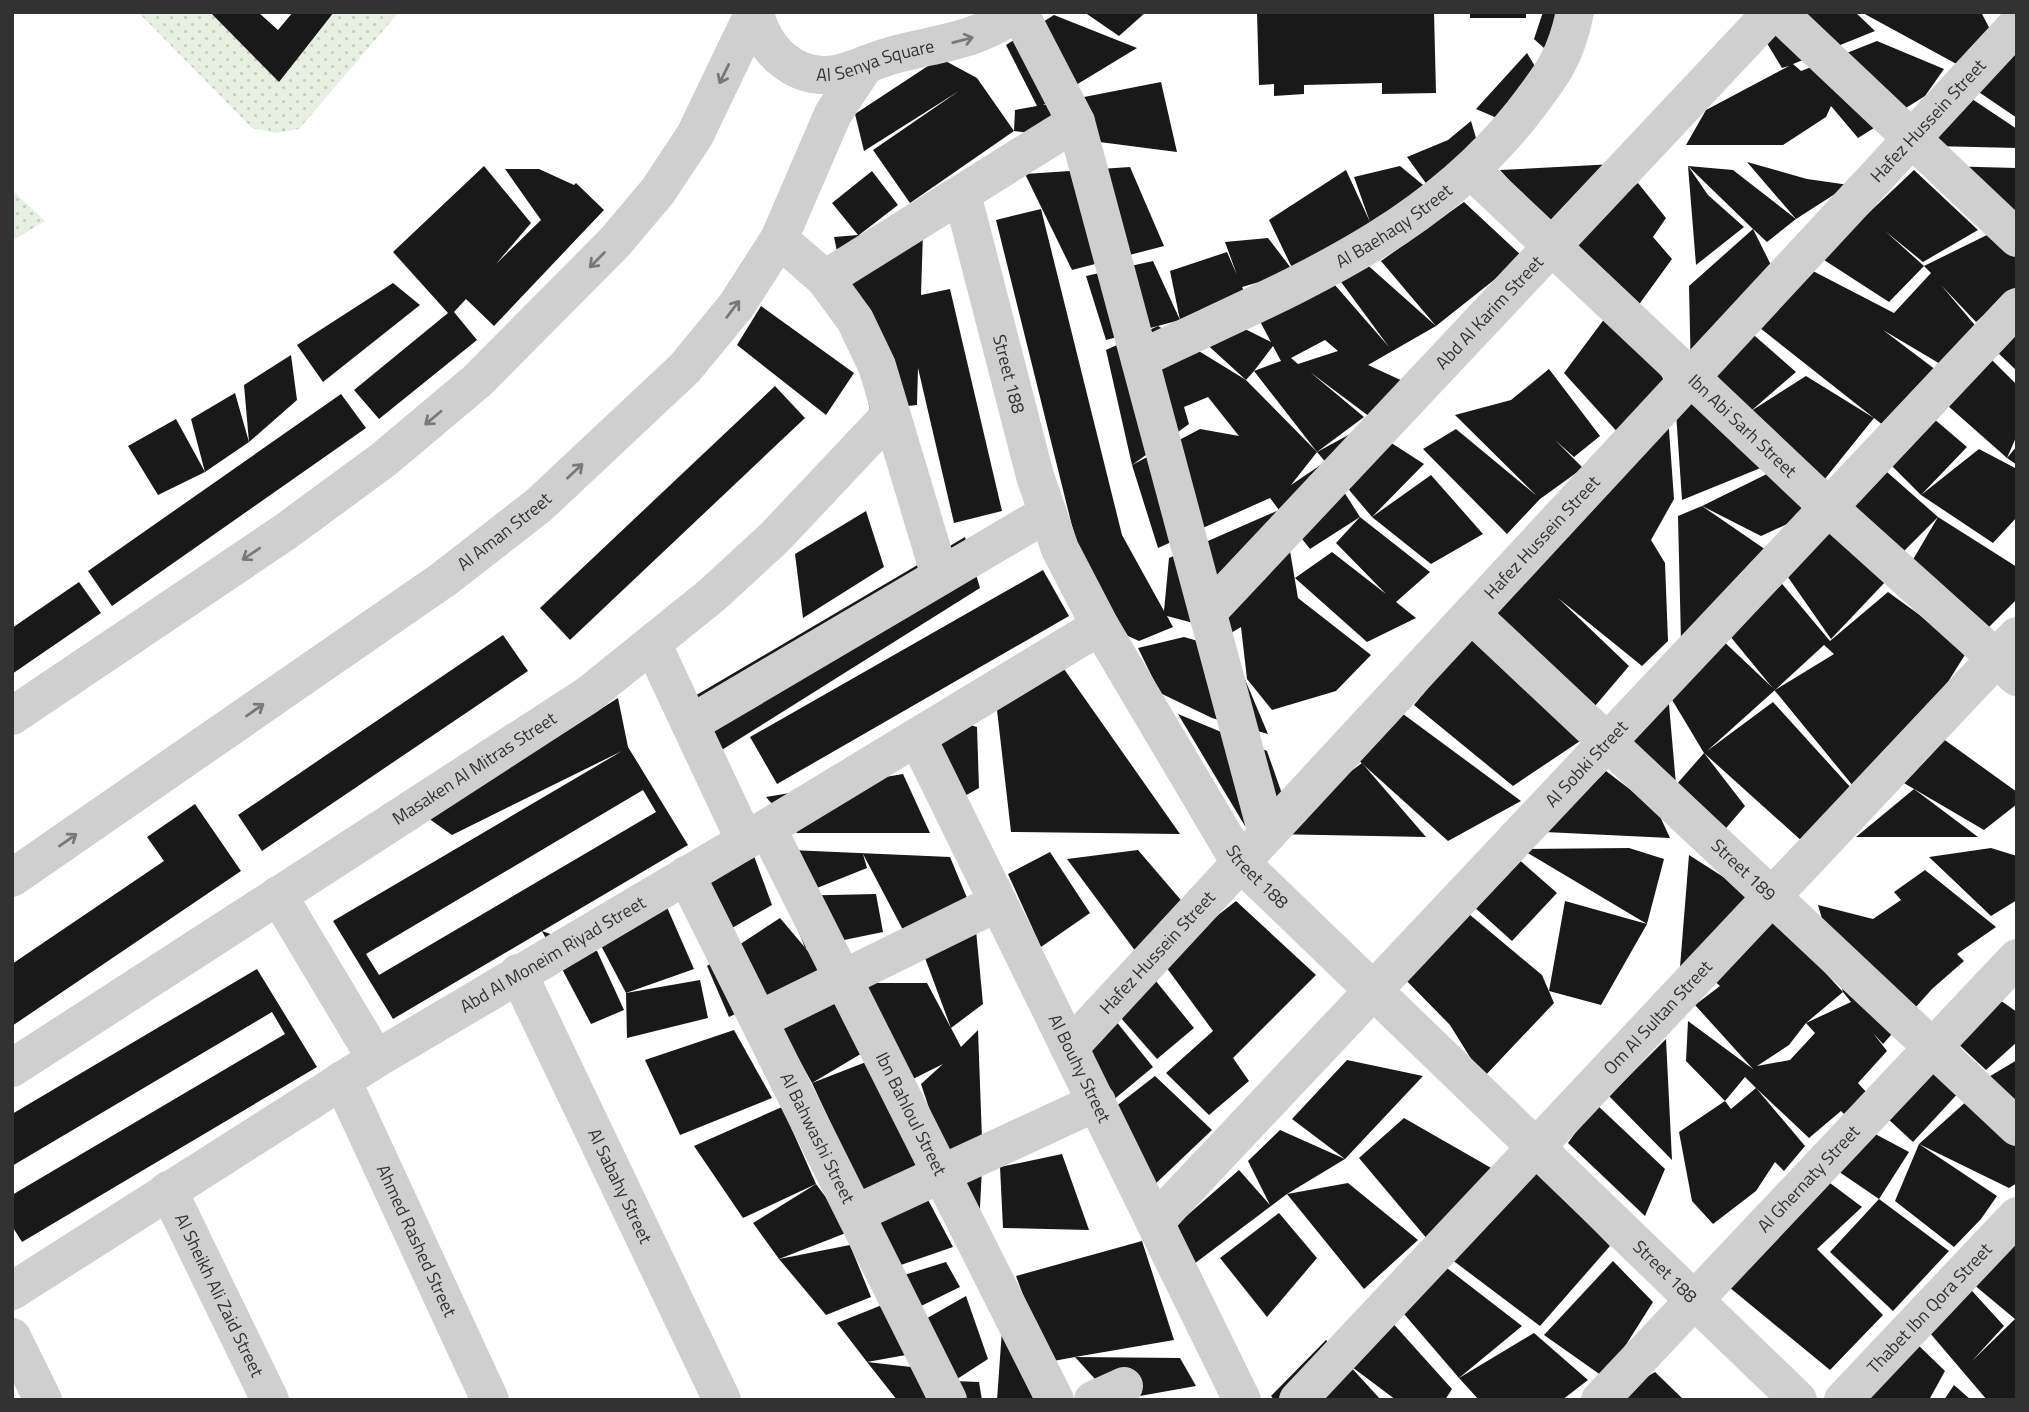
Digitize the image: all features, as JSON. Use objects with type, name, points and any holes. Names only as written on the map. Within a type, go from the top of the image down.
[{"type":"street","name":"Al Senya Square","points":[[754,12],[765,40],[774,53],[795,68],[819,75],[834,75],[866,64],[970,38],[1019,12]]},
{"type":"street","points":[[12,716],[296,524],[383,460],[477,381],[615,242],[658,191],[695,135],[754,12]]},
{"type":"street","points":[[1019,12],[1076,122],[1268,834]]},
{"type":"street","name":"Al Baehaqy Street","points":[[1140,359],[1379,241],[1422,213],[1471,170],[1509,129],[1562,61],[1575,12]]},
{"type":"street","name":"Abd Al Karim Street","points":[[1208,612],[1772,12]]},
{"type":"street","points":[[1779,12],[2017,238]]},
{"type":"street","name":"Hafez Hussein Street","points":[[1069,1048],[1239,861],[1268,834],[2017,25]]},
{"type":"street","name":"Al Aman Street","points":[[12,878],[443,579],[539,505],[685,368],[736,306],[779,239],[833,114],[866,64]]},
{"type":"street","points":[[825,279],[1076,122]]},
{"type":"street","name":"Ibn Abi Sarh Street","points":[[1471,170],[1828,507],[2010,657]]},
{"type":"street","name":"Street 188","points":[[962,194],[1046,514],[1060,549],[1100,626],[1239,861],[1798,1400]]},
{"type":"street","points":[[779,239],[825,279],[855,320],[877,366],[940,576]]},
{"type":"street","name":"Al Sobki Street","points":[[1156,1221],[2017,307]]},
{"type":"street","name":"Masaken Al Mitras Street","points":[[12,1068],[588,695],[653,645],[774,538],[891,414]]},
{"type":"street","points":[[690,723],[1046,514]]},
{"type":"street","name":"Street 189","points":[[1471,614],[2017,1127]]},
{"type":"street","name":"Abd Al Moneim Riyad Street","points":[[15,1282],[518,973],[756,834],[1100,626]]},
{"type":"street","name":"Ibn Bahloul Street","points":[[653,645],[690,723],[843,979],[1055,1400]]},
{"type":"street","name":"Om Al Sultan Street","points":[[1298,1400],[1771,897],[2010,657]]},
{"type":"street","name":"Al Bouhy Street","points":[[917,737],[1242,1400]]},
{"type":"street","name":"Al Bahwashi Street","points":[[686,875],[948,1400]]},
{"type":"street","points":[[278,895],[376,1059]]},
{"type":"street","points":[[759,1020],[998,903]]},
{"type":"street","name":"Al Ghernaty Street","points":[[1600,1400],[2017,958]]},
{"type":"street","name":"Al Sabahy Street","points":[[518,973],[722,1400]]},
{"type":"street","name":"Ahmed Rashed Street","points":[[342,1080],[490,1400]]},
{"type":"street","points":[[857,1213],[1097,1102]]},
{"type":"street","name":"Al Sheikh Ali Zaid Street","points":[[167,1190],[270,1400]]},
{"type":"street","name":"Thabet Ibn Qora Street","points":[[1843,1400],[2017,1216]]},
{"type":"street","points":[[12,1337],[43,1400]]},
{"type":"green space","points":[[138,12],[210,12],[279,81],[334,12],[399,12],[299,129],[277,133],[252,128]]},
{"type":"green space","points":[[12,190],[45,221],[12,241]]},
{"type":"building","points":[[210,12],[258,12],[278,30],[293,12],[334,12],[279,82]]},
{"type":"building","points":[[1084,12],[1146,12],[1119,36]]},
{"type":"building","points":[[1257,12],[1434,12],[1436,93],[1382,94],[1382,83],[1304,85],[1304,94],[1274,96],[1274,84],[1259,85]]},
{"type":"building","points":[[1470,12],[1526,12],[1526,18],[1470,18]]},
{"type":"building","points":[[1543,12],[1570,12],[1555,58],[1534,39]]},
{"type":"building","points":[[1748,12],[1855,12],[1875,31],[1793,64],[1801,71],[1877,41],[1944,69],[1925,96],[1858,138],[1831,106],[1826,117],[1783,145],[1686,145],[1706,110],[1789,66],[1782,68]]},
{"type":"building","points":[[1861,12],[1981,12],[1993,35],[1962,67]]},
{"type":"building","points":[[1054,15],[1137,48],[1043,105],[1161,82],[1177,152],[1014,131],[1015,110],[1037,106],[1006,45]]},
{"type":"building","points":[[2017,39],[2017,118],[1964,82]]},
{"type":"building","points":[[1527,53],[1542,78],[1497,118],[1476,109]]},
{"type":"building","points":[[940,58],[977,78],[1014,131],[910,203],[873,150],[959,91],[864,151],[855,114]]},
{"type":"building","points":[[1966,95],[2017,129],[2017,148],[1932,146]]},
{"type":"building","points":[[1471,121],[1481,155],[1433,193],[1407,157],[1448,140]]},
{"type":"building","points":[[1747,162],[1807,179],[1849,185],[1796,219]]},
{"type":"building","points":[[1615,164],[1553,230],[1500,170]]},
{"type":"building","points":[[484,166],[531,223],[496,264],[541,220],[505,169],[539,169],[574,185],[576,183],[604,210],[494,326],[466,299],[454,312],[477,340],[379,419],[354,390],[448,313],[393,252]]},
{"type":"building","points":[[1400,166],[1433,193],[1373,227],[1379,241],[1294,272],[1269,220],[1346,170],[1370,222],[1354,177]]},
{"type":"building","points":[[1688,166],[1733,170],[1796,219],[1767,242]]},
{"type":"building","points":[[1688,166],[1708,195],[1744,227],[1696,265]]},
{"type":"building","points":[[1940,166],[2017,168],[2017,213]]},
{"type":"building","points":[[1130,167],[1164,246],[1072,270],[1025,174]]},
{"type":"building","points":[[1914,170],[1978,230],[1923,262],[1885,231],[1924,266],[1889,302],[1821,258]]},
{"type":"building","points":[[872,171],[898,205],[859,235],[923,232],[921,295],[950,289],[1002,511],[954,523],[918,368],[917,405],[870,410],[834,237],[858,235],[832,203]]},
{"type":"building","points":[[1638,183],[1666,218],[1653,237],[1672,259],[1635,310],[1552,245]]},
{"type":"building","points":[[1464,202],[1523,257],[1436,326],[1381,261]]},
{"type":"building","points":[[1041,209],[1122,535],[1164,611],[1169,558],[1279,510],[1270,498],[1158,548],[1132,465],[1106,350],[1158,326],[1246,380],[1317,452],[1291,485],[1325,462],[1360,517],[1310,549],[1284,516],[1298,598],[1371,655],[1336,691],[1272,710],[1247,679],[1241,627],[1231,633],[1167,616],[1173,627],[1139,641],[1117,631],[1077,546],[996,220]],"holes":[[[1208,397],[1239,436],[1200,429],[1132,465],[1189,424],[1184,407]]]},
{"type":"building","points":[[1753,229],[1772,267],[1691,376],[1689,286]]},
{"type":"building","points":[[1993,232],[2017,258],[2017,286],[1976,322],[1941,285],[1979,330],[1942,365],[1883,330],[1940,373],[1884,426],[1746,317],[1811,270],[1894,313],[1931,273],[1924,266]]},
{"type":"building","points":[[1268,238],[1294,272],[1242,287],[1247,297],[1180,320],[1170,271],[1227,252],[1237,275],[1225,242]]},
{"type":"building","points":[[1153,261],[1180,320],[1106,340],[1086,276]]},
{"type":"building","points":[[1363,261],[1436,326],[1368,365],[1418,388],[1382,426],[1310,372],[1364,417],[1317,452],[1254,371],[1246,380],[1180,320],[1223,318],[1271,342],[1247,297],[1328,277],[1389,347],[1330,267]],"holes":[[[1325,340],[1338,351],[1298,364],[1291,358]],[[1273,346],[1281,361],[1254,371]]]},
{"type":"building","points":[[393,283],[420,305],[323,382],[297,345]]},
{"type":"building","points":[[761,306],[854,373],[826,415],[737,345]]},
{"type":"building","points":[[1605,318],[1653,358],[1668,389],[1621,436],[1564,373]]},
{"type":"building","points":[[2017,324],[2017,371],[1994,349]]},
{"type":"building","points":[[1747,329],[1796,372],[1751,411],[1699,384]]},
{"type":"building","points":[[1986,354],[2017,385],[2017,435],[2007,458],[1947,405]]},
{"type":"building","points":[[291,355],[297,400],[249,442],[244,385]]},
{"type":"building","points":[[1549,369],[1600,436],[1574,457],[1555,440],[1583,468],[1540,499],[1507,534],[1423,449],[1456,429],[1537,496],[1455,415],[1511,400]]},
{"type":"building","points":[[1806,376],[1874,418],[1824,480],[1737,420]]},
{"type":"building","points":[[775,386],[805,418],[570,640],[540,608]]},
{"type":"building","points":[[235,393],[249,442],[205,472],[191,419]]},
{"type":"building","points":[[341,394],[366,428],[112,606],[88,571]]},
{"type":"building","points":[[1696,397],[1763,467],[1682,500],[1676,413]]},
{"type":"building","points":[[1668,416],[1674,499],[1651,540],[1665,563],[1668,641],[1642,666],[1558,598],[1629,666],[1595,706],[1471,614]]},
{"type":"building","points":[[1933,418],[1967,447],[1921,495],[1890,464]]},
{"type":"building","points":[[176,419],[205,472],[158,495],[128,446]]},
{"type":"building","points":[[1365,426],[1424,464],[1372,517],[1317,452]]},
{"type":"building","points":[[2017,446],[2017,465],[2007,458]]},
{"type":"building","points":[[1979,449],[2017,469],[2017,517],[1993,543],[1921,495]]},
{"type":"building","points":[[1775,470],[1807,515],[1761,536],[1702,506]]},
{"type":"building","points":[[1887,472],[1938,517],[1897,558],[1843,508]]},
{"type":"building","points":[[1431,475],[1483,534],[1431,564],[1372,517]]},
{"type":"building","points":[[1702,506],[1769,552],[1681,641],[1678,516]]},
{"type":"building","points":[[866,511],[884,567],[803,618],[795,554]]},
{"type":"building","points":[[1360,517],[1430,572],[1396,602],[1416,618],[1367,642],[1295,578],[1332,552],[1386,594],[1336,543]]},
{"type":"building","points":[[1938,517],[2017,567],[2017,599],[1989,627],[1911,563]]},
{"type":"building","points":[[1830,523],[1887,580],[1831,639],[1783,570]]},
{"type":"building","points":[[965,537],[980,588],[717,753],[688,700]]},
{"type":"building","points":[[1043,570],[1069,616],[777,784],[750,737]]},
{"type":"building","points":[[1778,579],[1830,641],[1888,592],[1968,650],[1919,728],[1858,792],[1725,630]],"holes":[[[1824,645],[1834,654],[1775,690]]]},
{"type":"building","points":[[79,582],[101,613],[12,674],[12,628]]},
{"type":"building","points":[[1465,620],[1583,739],[1513,786],[1414,705],[1438,676]]},
{"type":"building","points":[[503,635],[528,671],[262,851],[238,815]]},
{"type":"building","points":[[1718,636],[1775,690],[1707,751],[1773,702],[1862,800],[1804,843],[1704,753],[1668,693],[1676,785],[1625,742]]},
{"type":"building","points":[[1184,637],[1233,651],[1268,734],[1212,718],[1160,693],[1138,648]]},
{"type":"building","points":[[1064,669],[1180,834],[1011,832],[997,710]]},
{"type":"building","points":[[618,698],[628,747],[688,845],[393,1019],[333,921],[622,751],[452,835],[428,818]],"holes":[[[643,790],[656,812],[379,975],[366,954]]]},
{"type":"building","points":[[1399,711],[1521,801],[1448,841],[1346,749]]},
{"type":"building","points":[[929,713],[977,727],[979,788],[934,813]]},
{"type":"building","points":[[1178,714],[1267,751],[1288,811],[1245,826]]},
{"type":"building","points":[[1942,738],[2017,792],[2017,804],[1984,830],[1897,779]]},
{"type":"building","points":[[1704,753],[1745,806],[1721,834],[1676,785]]},
{"type":"building","points":[[1362,763],[1426,837],[1267,834]]},
{"type":"building","points":[[1606,771],[1657,810],[1670,838],[1545,832]]},
{"type":"building","points":[[903,774],[930,833],[797,833],[766,797]]},
{"type":"building","points":[[1914,789],[1978,837],[1856,837]]},
{"type":"building","points":[[195,804],[241,871],[12,1026],[12,964],[164,861],[147,837]]},
{"type":"building","points":[[1629,848],[1664,859],[1647,924],[1521,849]]},
{"type":"building","points":[[1991,848],[2017,856],[2017,900],[1991,916],[1929,857]]},
{"type":"building","points":[[790,850],[950,857],[970,905],[903,930],[863,854],[867,868],[817,888]]},
{"type":"building","points":[[1138,850],[1186,906],[1139,956],[1067,859]]},
{"type":"building","points":[[1050,852],[1090,913],[1041,947],[1008,874]]},
{"type":"building","points":[[1689,855],[1753,896],[1680,967]]},
{"type":"building","points":[[754,856],[772,905],[701,946],[679,902]]},
{"type":"building","points":[[1515,856],[1557,893],[1512,941],[1472,905]]},
{"type":"building","points":[[1925,870],[1996,927],[1957,954],[1964,961],[1932,989],[1883,1044],[1873,1033],[1887,1051],[1858,1083],[1867,1093],[1848,1118],[1841,1111],[1809,1138],[1745,1077],[1725,1101],[1686,1061],[1688,1021],[1753,1069],[1695,1005],[1720,986],[1711,978],[1772,915],[1843,992],[1818,905],[1873,919],[1901,900],[1894,892]],"holes":[[[1843,992],[1851,1002],[1806,1023]],[[1806,1023],[1815,1033],[1790,1060],[1757,1066],[1789,1045]]]},
{"type":"building","points":[[876,894],[883,932],[805,948],[785,896]]},
{"type":"building","points":[[1236,901],[1316,975],[1233,1058],[1249,1081],[1209,1115],[1166,1073],[1213,1031],[1161,960]]},
{"type":"building","points":[[1565,901],[1647,924],[1601,1005],[1549,991]]},
{"type":"building","points":[[666,905],[694,969],[626,993],[597,938]]},
{"type":"building","points":[[1463,909],[1542,975],[1554,1003],[1483,1078],[1450,1025],[1396,970]]},
{"type":"building","points":[[780,918],[824,970],[729,1017],[707,966]]},
{"type":"building","points":[[976,930],[983,1004],[951,1028],[925,958]]},
{"type":"building","points":[[542,931],[597,951],[624,1010],[591,1024]]},
{"type":"building","points":[[257,969],[317,1067],[22,1242],[12,1226],[12,1195],[285,1034],[272,1012],[12,1166],[12,1114]]},
{"type":"building","points":[[1151,975],[1194,1028],[1157,1059],[1113,1009]]},
{"type":"building","points":[[700,980],[708,1018],[627,1038],[626,993]]},
{"type":"building","points":[[860,983],[927,983],[961,1047],[978,1030],[982,1139],[947,1162],[921,1084],[943,1064],[905,1083]]},
{"type":"building","points":[[836,996],[864,1052],[812,1083],[780,1025]]},
{"type":"building","points":[[1997,998],[2017,1012],[2017,1042],[1986,1070],[1954,1040]]},
{"type":"building","points":[[1111,1015],[1153,1067],[1106,1106],[1075,1049]]},
{"type":"building","points":[[734,1030],[772,1098],[680,1135],[645,1060]]},
{"type":"building","points":[[1666,1039],[1672,1160],[1609,1096]]},
{"type":"building","points":[[1347,1060],[1423,1076],[1345,1159],[1292,1119]]},
{"type":"building","points":[[1934,1060],[1962,1089],[1913,1142],[1887,1118]]},
{"type":"building","points":[[2017,1060],[2017,1108],[1982,1081]]},
{"type":"building","points":[[866,1062],[924,1167],[866,1199],[812,1083]]},
{"type":"building","points":[[1155,1076],[1212,1130],[1151,1188],[1106,1114]]},
{"type":"building","points":[[1756,1088],[1805,1146],[1784,1171],[1775,1162],[1756,1191],[1713,1224],[1692,1201],[1679,1132],[1725,1101],[1731,1109]]},
{"type":"building","points":[[1969,1099],[2017,1134],[2017,1183],[2009,1188],[1919,1144]]},
{"type":"building","points":[[1596,1104],[1665,1169],[1645,1216],[1568,1143]]},
{"type":"building","points":[[782,1107],[816,1184],[743,1218],[694,1146]]},
{"type":"building","points":[[1404,1118],[1493,1169],[1428,1240],[1359,1158]]},
{"type":"building","points":[[1864,1128],[1909,1152],[1879,1199],[1832,1167]]},
{"type":"building","points":[[1280,1130],[1345,1159],[1287,1194],[1194,1264],[1175,1226],[1239,1170],[1270,1205],[1248,1161]]},
{"type":"building","points":[[1919,1144],[1997,1196],[1981,1219],[1954,1247],[1895,1201]]},
{"type":"building","points":[[1062,1154],[1089,1230],[1003,1228],[1000,1167]]},
{"type":"building","points":[[982,1167],[979,1228],[955,1180]]},
{"type":"building","points":[[1534,1169],[1610,1246],[1540,1326],[1439,1250]]},
{"type":"building","points":[[1826,1180],[1862,1207],[1817,1249],[1883,1315],[1830,1370],[1729,1287]]},
{"type":"building","points":[[1348,1183],[1418,1240],[1364,1289],[1287,1194]]},
{"type":"building","points":[[816,1184],[851,1231],[779,1259],[753,1223]]},
{"type":"building","points":[[926,1196],[953,1247],[895,1267],[872,1221]]},
{"type":"building","points":[[1879,1199],[1949,1251],[1893,1311],[1830,1252]]},
{"type":"building","points":[[1279,1213],[1317,1258],[1267,1317],[1220,1258]]},
{"type":"building","points":[[2005,1236],[2017,1246],[2015,1319],[1967,1279]]},
{"type":"building","points":[[1142,1241],[1174,1340],[1048,1362],[1016,1276]]},
{"type":"building","points":[[850,1245],[871,1297],[826,1315],[779,1259]]},
{"type":"building","points":[[1613,1261],[1653,1302],[1605,1378],[1544,1335]]},
{"type":"building","points":[[946,1262],[960,1287],[917,1308],[901,1276]]},
{"type":"building","points":[[1443,1265],[1522,1326],[1459,1378],[1392,1300]]},
{"type":"building","points":[[1963,1281],[2004,1326],[1972,1361],[2015,1319],[2017,1321],[2017,1400],[1987,1400],[1924,1326]]},
{"type":"building","points":[[966,1296],[988,1359],[954,1381],[922,1321]]},
{"type":"building","points":[[882,1305],[906,1355],[867,1362],[837,1323]]},
{"type":"building","points":[[1389,1319],[1452,1389],[1445,1400],[1396,1400],[1352,1367]]},
{"type":"building","points":[[1002,1330],[1038,1400],[997,1400]]},
{"type":"building","points":[[1534,1333],[1588,1380],[1562,1400],[1479,1400],[1459,1378]]},
{"type":"building","points":[[1326,1340],[1381,1400],[1274,1400],[1271,1396]]},
{"type":"building","points":[[1914,1341],[1945,1371],[1929,1400],[1858,1400]]},
{"type":"building","points":[[1075,1357],[1180,1358],[1196,1386],[1134,1397],[1137,1400],[1114,1400]]},
{"type":"building","points":[[867,1362],[911,1367],[931,1400],[897,1400]]},
{"type":"building","points":[[1655,1372],[1684,1400],[1608,1400]]},
{"type":"building","points":[[954,1381],[979,1382],[982,1400],[962,1400]]},
{"type":"building","points":[[1954,1385],[1971,1400],[1944,1400]]}]
